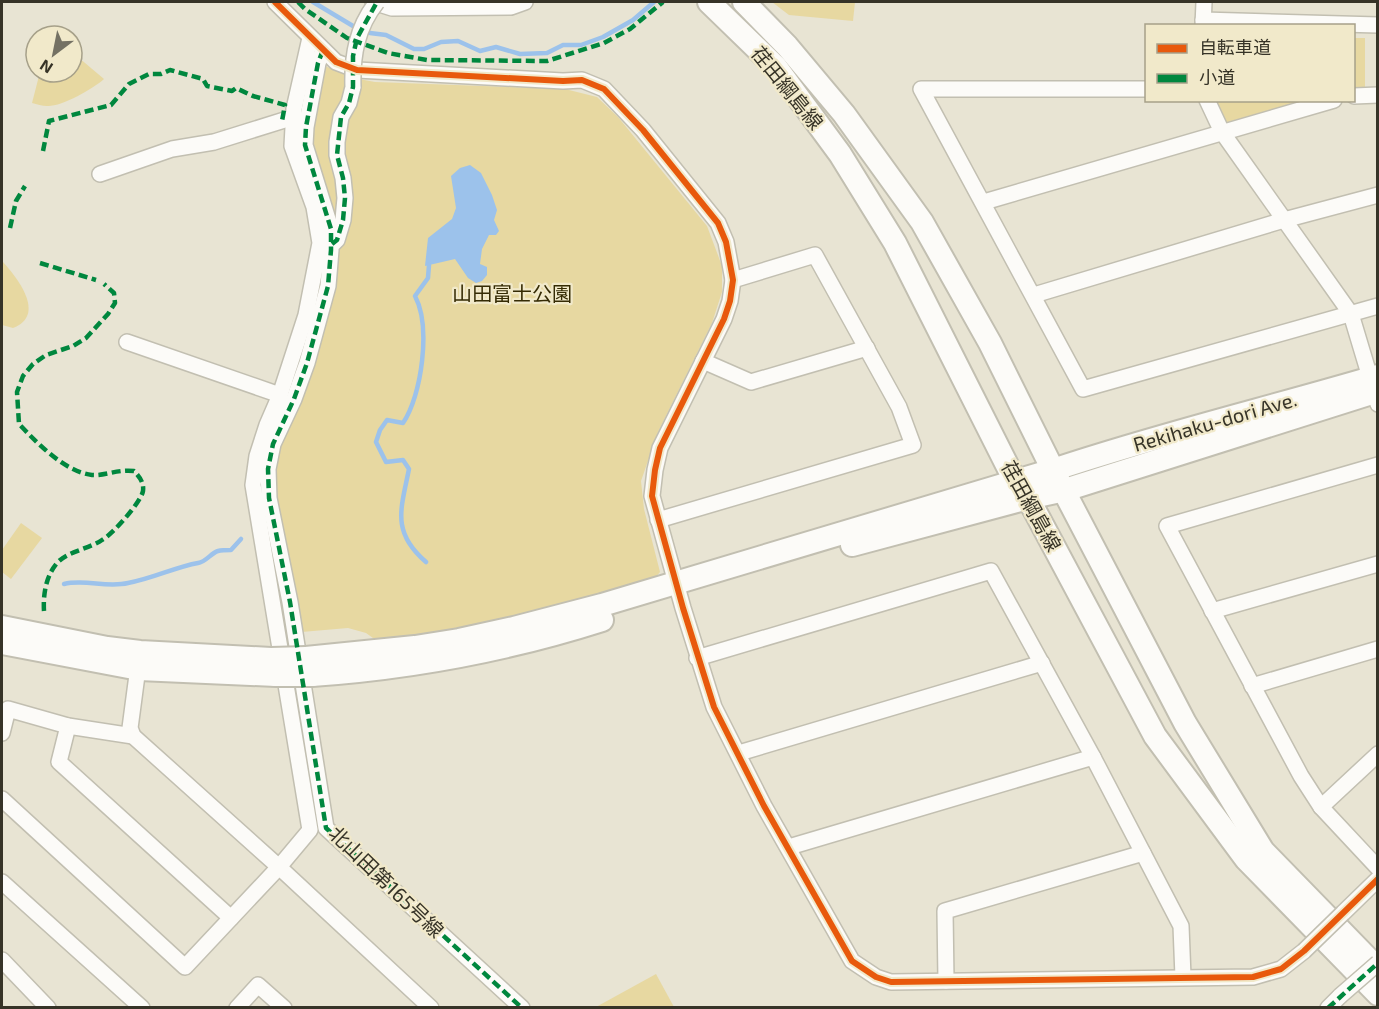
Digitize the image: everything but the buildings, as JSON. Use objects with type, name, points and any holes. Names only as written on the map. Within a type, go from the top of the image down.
[{"type":"main road","name":"荏田綱島線","points":[[710,2],[776,67],[840,154],[895,243],[1021,489],[1155,736],[1246,859],[1377,994]]},
{"type":"main road","name":"荏田綱島線","points":[[744,2],[787,46],[844,114],[922,222],[990,343],[1053,470],[1185,723],[1263,850],[1377,969]]},
{"type":"main road","name":"Rekihaku-dori Ave.","points":[[1021,489],[1053,470],[1119,448],[1375,388]]},
{"type":"main road","name":"Rekihaku-dori Ave.","points":[[1021,489],[1065,490],[1375,388]]},
{"type":"main road","points":[[2,643],[139,660],[273,667],[305,663],[367,671],[433,662],[517,645],[678,589],[1021,489]]},
{"type":"main road","points":[[2,627],[107,648],[139,660]]},
{"type":"street","points":[[275,2],[336,62],[357,70],[563,81],[582,80],[604,89],[643,130],[718,223],[726,242],[733,280],[730,301],[724,319],[660,448],[652,496],[697,658],[714,707],[764,806],[852,961],[876,977],[891,982],[1253,977],[1281,969],[1304,951],[1377,879]]},
{"type":"street","points":[[332,246],[337,240],[343,220],[345,198],[337,154],[341,117],[349,103],[353,87],[353,56],[357,38],[375,2],[392,8],[448,4],[511,7],[525,2]]},
{"type":"street","points":[[1204,2],[1203,23],[1290,24]]},
{"type":"street","points":[[1355,25],[1377,25]]},
{"type":"street","points":[[2,799],[185,967],[279,867],[310,830],[253,485],[257,456],[306,315],[320,243],[314,207],[292,146],[294,117],[310,38]]},
{"type":"street","points":[[323,50],[318,63],[306,127],[305,145],[331,229],[332,246]]},
{"type":"street","points":[[1145,88],[921,89],[1083,389],[1377,306]]},
{"type":"street","points":[[1355,96],[1377,95]]},
{"type":"street","points":[[1208,102],[1222,132],[1351,314],[1375,388]]},
{"type":"street","points":[[984,202],[1327,102]]},
{"type":"street","points":[[100,174],[172,149],[214,142],[294,117]]},
{"type":"street","points":[[1034,295],[1284,220],[1377,195]]},
{"type":"street","name":"北山田第165号線","points":[[332,246],[328,286],[307,363],[294,399],[276,435],[268,469],[269,498],[305,663],[326,828],[522,1008]]},
{"type":"street","points":[[658,520],[913,445],[899,407],[815,255],[733,280]]},
{"type":"street","points":[[127,342],[280,395]]},
{"type":"street","points":[[703,361],[751,382],[867,348]]},
{"type":"street","points":[[1377,465],[1167,526],[1300,776],[1321,807],[1377,868]]},
{"type":"street","points":[[1212,611],[1377,564]]},
{"type":"street","points":[[697,658],[992,571],[1181,926],[1183,977]]},
{"type":"street","points":[[1252,686],[1377,649]]},
{"type":"street","points":[[139,660],[130,728],[133,736],[431,1008]]},
{"type":"street","points":[[739,753],[1042,663]]},
{"type":"street","points":[[2,734],[8,709],[68,726],[133,736]]},
{"type":"street","points":[[68,726],[59,762],[231,918]]},
{"type":"street","points":[[1321,807],[1377,754]]},
{"type":"street","points":[[789,847],[1093,757]]},
{"type":"street","points":[[946,981],[945,911],[1143,853]]},
{"type":"street","points":[[2,882],[142,1008]]},
{"type":"street","points":[[2,960],[48,1008]]},
{"type":"street","points":[[1328,1008],[1377,963]]},
{"type":"street","points":[[237,1008],[258,985],[284,1008]]},
{"type":"green space","points":[[772,2],[855,2],[853,21],[789,15]]},
{"type":"green space","points":[[1355,38],[1365,38],[1365,88],[1355,91]]},
{"type":"green space","name":"山田富士公園","points":[[311,60],[353,78],[375,82],[565,89],[597,97],[618,117],[707,226],[722,266],[722,292],[712,323],[658,432],[641,481],[644,509],[660,572],[655,578],[451,634],[391,642],[348,628],[290,633],[274,564],[261,483],[293,382],[325,253],[300,116]]},
{"type":"green space","points":[[84,62],[104,79],[85,92],[60,104],[47,106],[32,103],[37,84],[84,84]]},
{"type":"green space","points":[[1216,102],[1313,102],[1225,127]]},
{"type":"green space","points":[[2,261],[21,286],[28,305],[28,314],[23,322],[13,328],[2,325]]},
{"type":"green space","points":[[21,523],[42,538],[11,579],[2,572],[2,550]]},
{"type":"green space","points":[[656,974],[674,1007],[596,1007]]},
{"type":"water","points":[[470,165],[481,173],[492,195],[497,210],[494,220],[499,231],[496,235],[489,235],[482,249],[480,264],[487,267],[487,275],[482,281],[476,283],[468,278],[455,259],[425,266],[428,238],[452,219],[456,208],[451,176],[460,168]]},
{"type":"waterway","points":[[313,2],[353,26],[370,33],[386,35],[414,49],[424,49],[441,42],[458,41],[480,51],[496,47],[520,54],[547,53],[563,45],[581,45],[603,37],[633,20],[654,2]]},
{"type":"waterway","points":[[426,562],[407,540],[403,530],[401,519],[403,496],[409,469],[403,460],[386,462],[376,442],[387,420],[403,423],[415,396],[423,342],[423,325],[415,296],[428,278],[429,265]]},
{"type":"waterway","points":[[64,584],[80,582],[112,585],[137,581],[201,562],[218,551],[231,550],[241,539]]},
{"type":"marked path","points":[[298,2],[347,38],[388,53],[427,60],[547,61],[604,43],[630,29],[663,2]]},
{"type":"marked path","points":[[332,244],[337,240],[343,220],[345,198],[337,155],[341,117],[349,103],[353,87],[353,56],[357,38],[377,2]]},
{"type":"marked path","points":[[323,50],[318,63],[306,127],[305,145],[331,229],[328,286],[307,363],[294,399],[273,444],[268,469],[269,498],[290,602],[326,828],[522,1008]]},
{"type":"marked path","points":[[43,151],[49,121],[111,105],[129,84],[149,74],[161,74],[170,70],[203,79],[207,86],[232,91],[236,88],[253,96],[285,105],[282,121]]},
{"type":"marked path","points":[[10,228],[16,201],[25,186]]},
{"type":"marked path","points":[[40,263],[96,280]]},
{"type":"marked path","points":[[44,611],[46,586],[57,563],[107,537],[132,510],[143,491],[141,480],[134,471],[92,475],[82,473],[62,463],[19,424],[17,392],[23,376],[33,364],[46,355],[73,346],[86,338],[108,314],[115,303],[114,293],[104,284]]},
{"type":"marked path","points":[[1328,1008],[1378,963]]},
{"type":"cycle path","points":[[275,2],[336,62],[357,70],[563,81],[582,80],[604,89],[643,130],[718,223],[726,242],[733,280],[730,301],[724,319],[660,448],[652,496],[683,608],[714,707],[764,806],[852,961],[876,977],[891,982],[1253,977],[1281,969],[1304,951],[1378,879]]}]
